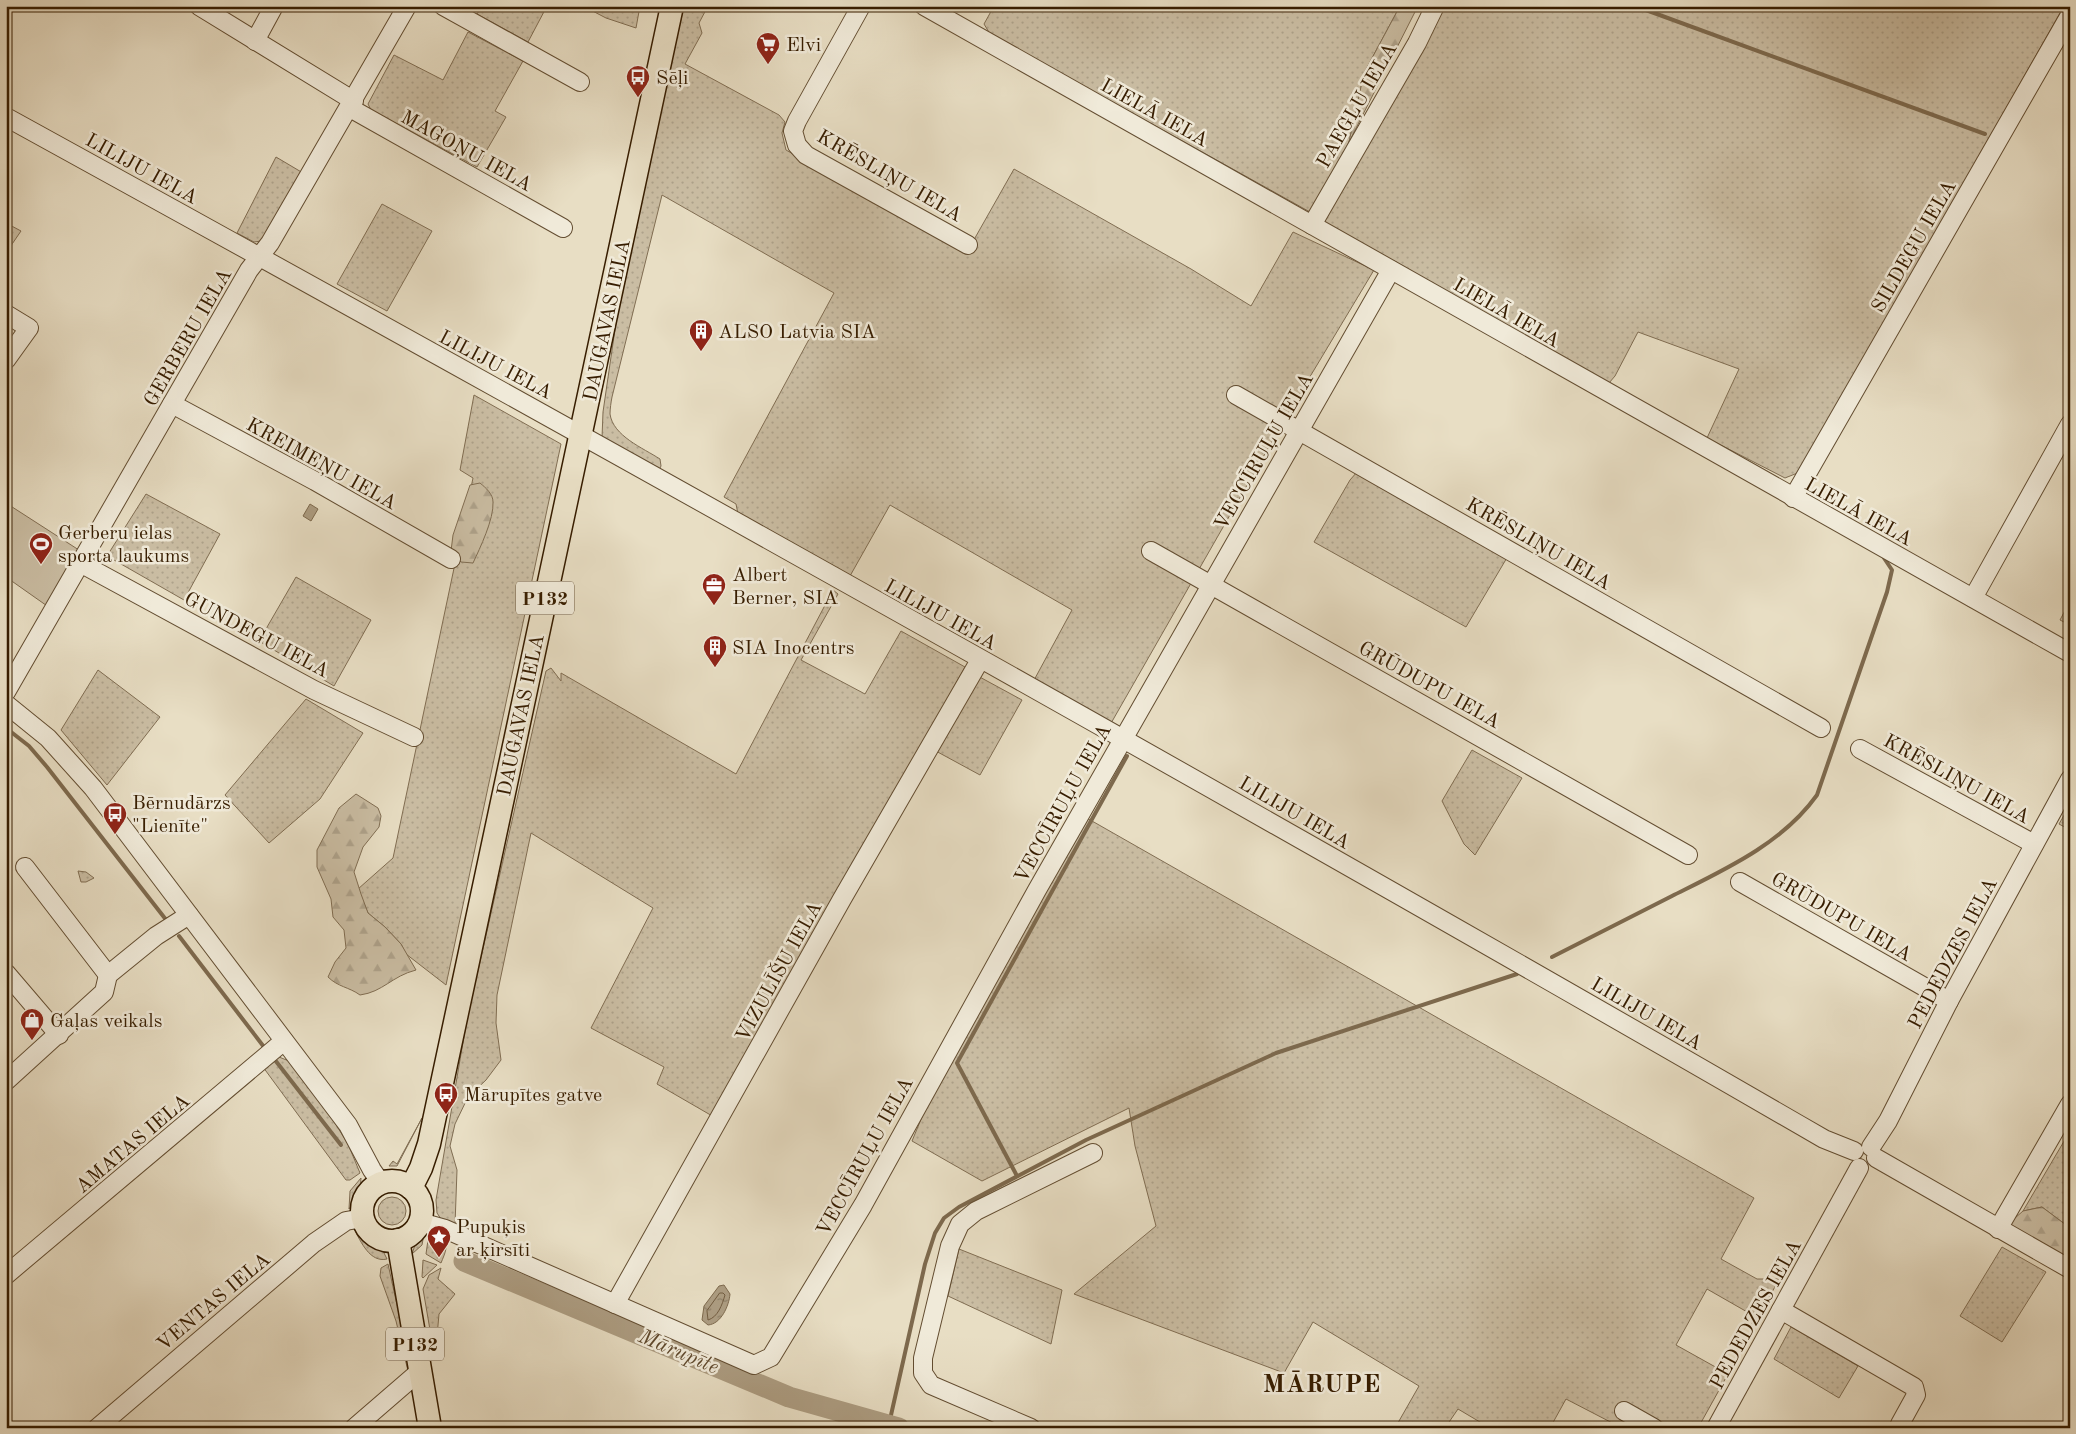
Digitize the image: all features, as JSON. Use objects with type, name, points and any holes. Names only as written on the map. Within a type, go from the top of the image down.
[{"type":"main road","name":"DAUGAVAS IELA","points":[[411,1188],[421,1168],[429,1144],[672,6]]},
{"type":"main road","points":[[393,1181],[411,1188],[421,1203],[420,1222],[408,1236],[398,1240],[381,1239],[373,1234],[363,1218],[364,1200],[369,1192],[382,1183],[393,1181]]},
{"type":"main road","name":"P132","points":[[398,1240],[430,1428]]},
{"type":"street","points":[[255,41],[274,6]]},
{"type":"street","name":"GERBERU IELA","points":[[6,692],[82,564],[250,270],[352,104],[407,6]]},
{"type":"street","points":[[443,6],[580,82]]},
{"type":"street","name":"KRĒSLIŅU IELA","points":[[861,6],[797,121],[793,131],[797,145],[806,155],[968,245]]},
{"type":"street","name":"LIELĀ IELA","points":[[924,6],[2070,653]]},
{"type":"street","name":"PAEGĻU IELA","points":[[1312,224],[1417,43],[1435,6]]},
{"type":"street","name":"MAGOŅU IELA","points":[[202,7],[352,104],[563,228]]},
{"type":"street","name":"SILDEGU IELA","points":[[1793,498],[2070,15]]},
{"type":"street","name":"LILIJU IELA","points":[[6,117],[581,434],[1824,1139],[1854,1150]]},
{"type":"street","name":"VECCĪRUĻU IELA","points":[[615,1304],[754,1364],[771,1357],[864,1204],[1122,740],[1391,270]]},
{"type":"street","points":[[6,314],[29,328],[6,360]]},
{"type":"street","name":"KRĒSLIŅU IELA","points":[[1236,395],[1821,728]]},
{"type":"street","name":"KREIMEŅU IELA","points":[[172,404],[315,481],[450,559]]},
{"type":"street","points":[[1973,598],[2070,424]]},
{"type":"street","name":"GRŪDUPU IELA","points":[[1151,552],[1688,854]]},
{"type":"street","name":"GUNDEGU IELA","points":[[82,564],[314,690],[414,737]]},
{"type":"street","name":"VIZULĪŠU IELA","points":[[615,1304],[837,908],[980,660]]},
{"type":"street","points":[[6,704],[48,738],[68,758],[348,1126],[372,1170],[382,1183]]},
{"type":"street","name":"KRĒSLIŅU IELA","points":[[1860,749],[2034,844]]},
{"type":"street","name":"PEDEDZES IELA","points":[[1873,1153],[1949,1001],[2070,779]]},
{"type":"street","points":[[24,867],[108,975]]},
{"type":"street","name":"GRŪDUPU IELA","points":[[1740,882],[1949,1001]]},
{"type":"street","points":[[6,1081],[59,1035],[104,992],[108,975],[156,936],[189,915]]},
{"type":"street","points":[[6,973],[59,1035]]},
{"type":"street","name":"AMATAS IELA","points":[[6,1275],[284,1041]]},
{"type":"street","points":[[1998,1229],[2070,1104]]},
{"type":"street","points":[[1873,1153],[1870,1167],[1858,1168],[1852,1158],[1854,1150],[1864,1145],[1873,1153],[1998,1229],[2070,1269]]},
{"type":"street","points":[[1032,1428],[931,1385],[923,1373],[923,1358],[950,1246],[960,1224],[976,1211],[1093,1152]]},
{"type":"street","name":"PEDEDZES IELA","points":[[1716,1428],[1858,1168]]},
{"type":"street","name":"VENTAS IELA","points":[[97,1428],[314,1243],[346,1221],[363,1218]]},
{"type":"street","points":[[420,1222],[445,1229],[615,1304]]},
{"type":"street","points":[[1782,1310],[1914,1387],[1916,1395],[1900,1424]]},
{"type":"street","points":[[354,1428],[420,1371]]},
{"type":"street","points":[[1624,1411],[1654,1428]]},
{"type":"green space","points":[[482,6],[547,6],[528,42],[477,14]]},
{"type":"green space","points":[[583,6],[640,6],[636,28],[606,18]]},
{"type":"green space","points":[[684,6],[708,6],[699,23],[702,33],[685,64],[779,115],[785,122],[782,133],[786,150],[967,252],[1014,169],[1191,269],[1251,306],[1293,232],[1374,270],[1290,410],[1110,725],[1033,682],[1072,610],[890,505],[850,576],[738,514],[736,504],[724,497],[834,293],[662,195],[612,397],[610,414],[612,422],[623,435],[660,459],[661,466],[659,470],[602,438],[603,412],[621,288]]},
{"type":"green space","points":[[994,6],[1400,6],[1364,73],[1349,142],[1319,202],[1310,212],[990,34],[984,24]]},
{"type":"green space","points":[[1400,6],[1418,6],[1349,142],[1364,73]]},
{"type":"green space","points":[[1440,6],[2064,6],[1800,472],[1785,478],[1707,438],[1739,369],[1638,332],[1615,376],[1609,383],[1323,221]]},
{"type":"green space","points":[[468,32],[523,61],[495,111],[506,117],[477,167],[371,110],[368,104],[394,55],[443,80]]},
{"type":"green space","points":[[276,157],[303,173],[261,241],[254,242],[237,233]]},
{"type":"green space","points":[[382,204],[432,231],[387,311],[337,284]]},
{"type":"green space","points":[[6,223],[21,231],[6,253]]},
{"type":"green space","points":[[474,395],[561,444],[446,985],[406,954],[401,944],[368,913],[358,889],[393,858],[473,478],[460,470]]},
{"type":"green space","points":[[1357,472],[1508,556],[1466,627],[1314,542],[1350,480]]},
{"type":"green space","points":[[480,483],[492,496],[493,509],[486,533],[473,563],[461,562],[451,551],[453,535],[470,485]]},
{"type":"green space","points":[[146,494],[220,534],[184,600],[107,556]]},
{"type":"green space","name":"Gerberu ielas sporta laukums","points":[[6,503],[82,552],[50,608],[6,577]]},
{"type":"green space","points":[[296,577],[371,620],[334,686],[259,641]]},
{"type":"green space","points":[[833,590],[838,594],[801,660],[865,694],[901,631],[965,667],[714,1117],[657,1084],[664,1067],[591,1028],[653,908],[531,833],[497,995],[496,1023],[501,1060],[486,1080],[468,1097],[455,1124],[450,1146],[457,1170],[455,1225],[443,1222],[437,1213],[436,1200],[467,1019],[546,671],[551,668],[561,681],[561,673],[736,774]]},
{"type":"green space","points":[[2070,601],[2070,625],[2060,620]]},
{"type":"green space","points":[[98,670],[160,717],[107,785],[61,730]]},
{"type":"green space","points":[[976,675],[1022,700],[980,775],[934,750]]},
{"type":"green space","points":[[306,699],[363,733],[320,799],[269,843],[225,795]]},
{"type":"green space","points":[[1472,750],[1522,778],[1475,855],[1464,844],[1442,801]]},
{"type":"green space","points":[[356,794],[378,808],[381,816],[379,827],[363,847],[354,872],[361,894],[368,913],[401,944],[416,970],[400,976],[375,991],[360,995],[328,977],[335,962],[346,948],[344,930],[333,917],[331,899],[317,867],[317,850],[339,808]]},
{"type":"green space","points":[[2070,805],[2070,830],[2059,824]]},
{"type":"green space","points":[[1085,817],[1754,1198],[1721,1259],[1757,1279],[1779,1279],[1753,1328],[1749,1313],[1707,1289],[1676,1345],[1728,1374],[1698,1428],[1622,1428],[1566,1399],[1550,1428],[1490,1428],[1458,1409],[1445,1428],[1395,1428],[1419,1386],[1313,1322],[1284,1373],[1074,1294],[1156,1226],[1135,1146],[1129,1108],[982,1181],[912,1141],[944,1064]]},
{"type":"green space","points":[[78,871],[86,872],[94,878],[81,882]]},
{"type":"green space","points":[[279,1057],[289,1061],[328,1112],[348,1144],[360,1173],[350,1180],[346,1180],[263,1067]]},
{"type":"green space","points":[[422,1118],[397,1166],[389,1166],[393,1161],[397,1164]]},
{"type":"green space","points":[[2070,1131],[2070,1221],[2066,1225],[2042,1207],[2023,1211]]},
{"type":"green space","points":[[361,1178],[360,1192],[349,1209],[350,1191]]},
{"type":"green space","points":[[392,1197],[402,1201],[406,1211],[402,1221],[392,1225],[382,1221],[378,1211],[382,1201]]},
{"type":"green space","points":[[2042,1207],[2066,1225],[2070,1221],[2070,1261],[2007,1225],[2023,1211]]},
{"type":"green space","points":[[354,1229],[383,1251],[387,1259],[376,1258],[371,1255]]},
{"type":"green space","points":[[429,1233],[443,1237],[445,1240],[446,1250],[441,1263],[426,1254]]},
{"type":"green space","points":[[424,1234],[422,1245],[412,1254],[416,1242]]},
{"type":"green space","points":[[2002,1247],[2046,1272],[2002,1342],[1960,1316]]},
{"type":"green space","points":[[959,1249],[1062,1290],[1051,1344],[948,1296]]},
{"type":"green space","points":[[423,1260],[437,1265],[423,1278],[422,1277]]},
{"type":"green space","points":[[388,1264],[410,1364],[408,1371],[396,1321],[380,1276],[381,1268]]},
{"type":"green space","points":[[441,1268],[438,1279],[455,1294],[439,1314],[435,1359],[423,1289],[429,1275]]},
{"type":"green space","points":[[1791,1327],[1858,1366],[1839,1398],[1774,1359]]},
{"type":"water","points":[[310,504],[318,509],[311,521],[303,516]]},
{"type":"water","points":[[724,1285],[730,1294],[726,1309],[717,1321],[708,1325],[702,1320],[704,1306],[719,1286]]},
{"type":"waterway","points":[[1635,6],[1985,134]]},
{"type":"waterway","points":[[1552,957],[1732,866],[1769,842],[1803,812],[1817,795],[1887,592],[1892,570],[1884,558]]},
{"type":"waterway","points":[[6,728],[29,746],[47,767],[167,921]]},
{"type":"waterway","points":[[1017,1176],[957,1063],[1127,756]]},
{"type":"waterway","points":[[179,936],[264,1047]]},
{"type":"waterway","points":[[889,1424],[925,1264],[935,1233],[944,1218],[959,1207],[1086,1140],[1276,1053],[1517,974]]},
{"type":"waterway","points":[[275,1060],[341,1145]]},
{"type":"waterway","name":"Mārupīte","points":[[464,1261],[789,1397],[899,1428]]},
{"type":"place","name":"Elvi","points":[[768,65]]},
{"type":"place","name":"Sēļi","points":[[638,98]]},
{"type":"place","name":"ALSO Latvia SIA","points":[[701,352]]},
{"type":"place","name":"Gerberu ielas sporta laukums","points":[[41,565]]},
{"type":"place","name":"Albert Berner, SIA","points":[[714,606]]},
{"type":"place","name":"SIA Inocentrs","points":[[715,668]]},
{"type":"place","name":"Bērnudārzs \"Lienīte\"","points":[[115,835]]},
{"type":"place","name":"Gaļas veikals","points":[[32,1041]]},
{"type":"place","name":"Mārupītes gatve","points":[[446,1115]]},
{"type":"place","name":"Pupuķis ar ķirsīti","points":[[439,1258]]},
{"type":"district","name":"MĀRUPE","points":[[1322,1383]]}]
